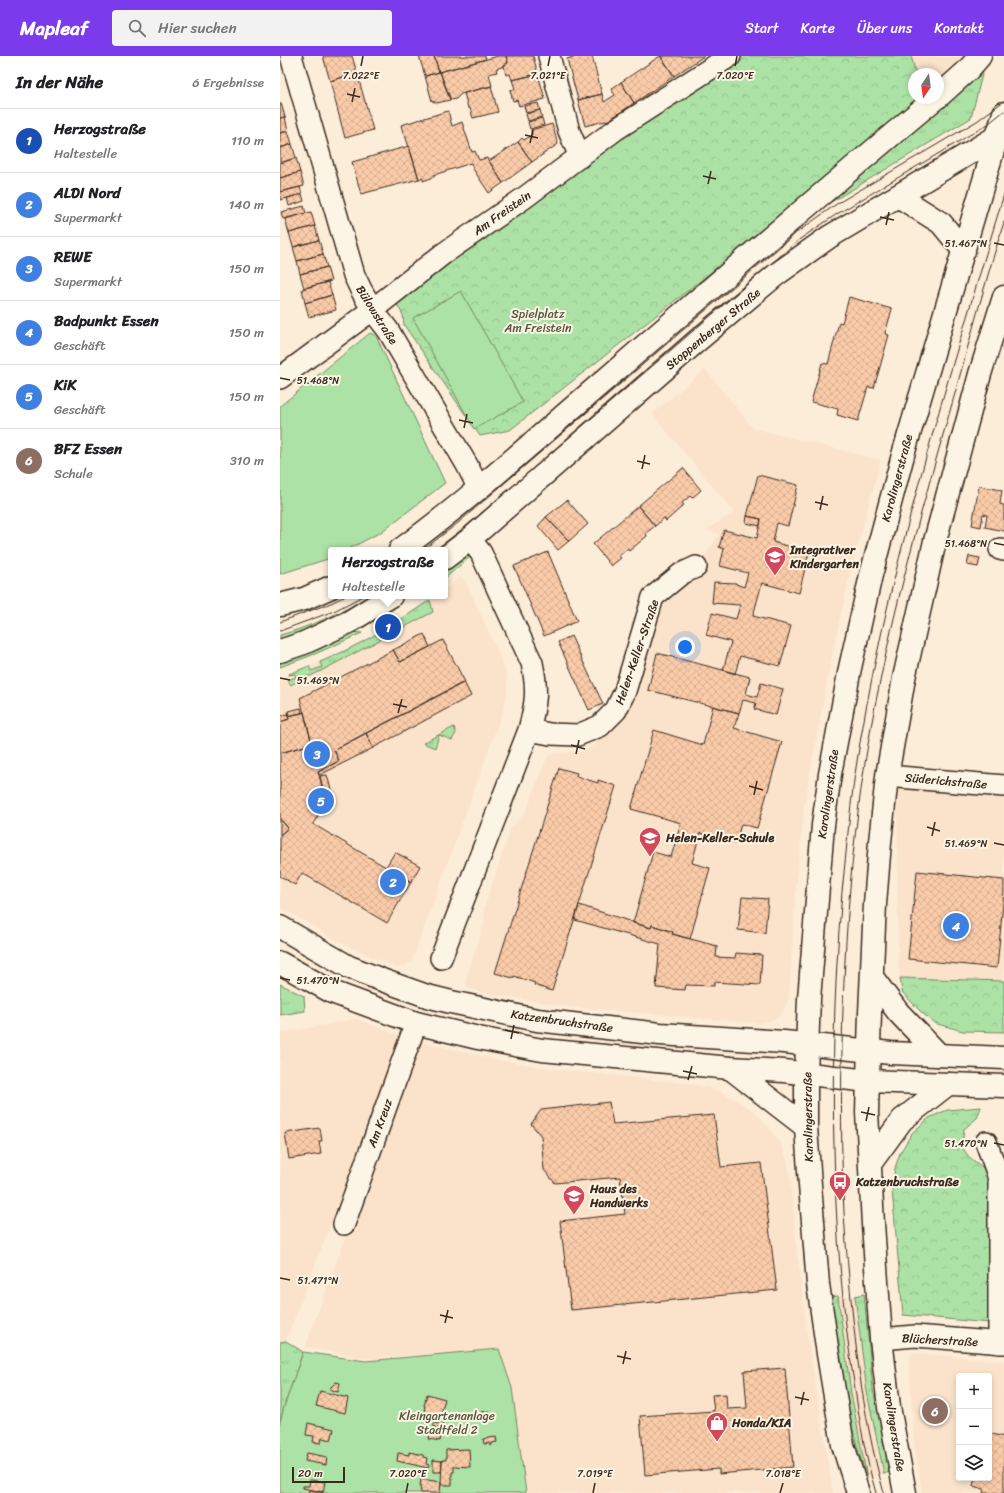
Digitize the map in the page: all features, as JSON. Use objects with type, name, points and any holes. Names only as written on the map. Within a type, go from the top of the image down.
[{"type":"main road","points":[[944,91],[968,70],[980,56]]},
{"type":"main road","points":[[404,547],[439,522],[479,489],[696,301],[929,104]]},
{"type":"main road","name":"Karolingerstraße","points":[[858,1493],[843,1445],[818,1284],[806,1127],[806,1074],[809,999],[823,826],[830,774],[848,676],[871,575],[903,455],[964,251],[1001,135],[1004,113]]},
{"type":"main road","name":"Stoppenberger Straße","points":[[448,556],[470,539],[697,341],[777,274],[829,237],[1001,135]]},
{"type":"main road","points":[[898,196],[941,223],[964,251]]},
{"type":"main road","name":"Karolingerstraße","points":[[902,1490],[889,1407],[881,1339],[867,1112],[868,1051],[876,897],[887,776],[904,678],[935,541],[976,389],[1004,297]]},
{"type":"main road","points":[[280,604],[304,598],[328,588]]},
{"type":"main road","points":[[280,651],[304,643],[349,622],[386,599]]},
{"type":"main road","name":"Katzenbruchstraße","points":[[280,927],[349,967],[382,980],[427,996],[479,1009],[537,1020],[653,1033],[868,1051],[1004,1058]]},
{"type":"main road","points":[[280,963],[332,992],[416,1023],[478,1038],[542,1050],[868,1081],[1004,1086]]},
{"type":"main road","points":[[872,977],[898,1012],[939,1055]]},
{"type":"main road","points":[[730,1068],[806,1127]]},
{"type":"main road","points":[[870,1164],[902,1120],[948,1084]]},
{"type":"street","name":"Bülowstraße","points":[[291,56],[354,275],[360,289],[372,310],[388,330],[467,464],[479,489]]},
{"type":"street","points":[[549,56],[569,131],[580,157]]},
{"type":"street","name":"Am Freistein","points":[[280,378],[372,310],[443,254],[580,157],[615,130],[730,56]]},
{"type":"street","points":[[442,958],[529,730],[536,705],[536,682],[532,663],[481,553],[470,539]]},
{"type":"street","name":"Helen-Keller-Straße","points":[[529,730],[550,734],[578,735],[600,726],[616,710],[625,691],[653,598],[680,574],[696,567]]},
{"type":"street","name":"Süderichstraße","points":[[887,776],[1004,786]]},
{"type":"street","name":"Am Kreuz","points":[[344,1224],[416,1023]]},
{"type":"street","name":"Blücherstraße","points":[[881,1339],[915,1336],[1002,1343],[999,1181],[986,1142]]},
{"type":"shaded area","points":[[911,56],[976,56],[944,87],[944,68],[914,68]]},
{"type":"shaded area","name":"Helen-Keller-Schule","points":[[705,369],[753,428],[881,460],[851,570],[832,655],[805,801],[796,888],[789,998],[785,1008],[779,1016],[770,1021],[757,1023],[570,1007],[478,992],[467,987],[466,978],[484,924],[484,908],[511,828],[526,811],[547,757],[554,753],[584,751],[593,745],[607,731],[657,600],[699,564],[719,534],[706,530],[734,512],[652,414]]},
{"type":"shaded area","points":[[459,578],[465,580],[502,661],[507,676],[507,693],[503,711],[412,961],[405,966],[397,968],[339,942],[280,907],[280,678],[340,654],[367,640],[432,599],[448,599],[448,587]]},
{"type":"shaded area","points":[[897,783],[1004,793],[1004,981],[900,978],[898,964]]},
{"type":"shaded area","points":[[356,1019],[396,1034],[399,1045],[286,1341],[280,1342],[280,1033]]},
{"type":"shaded area","name":"Haus des Handwerks","points":[[418,1041],[494,1059],[556,1069],[694,1084],[720,1091],[735,1099],[754,1111],[767,1125],[781,1144],[787,1160],[791,1183],[807,1332],[833,1493],[526,1493],[512,1388],[499,1349],[366,1359],[305,1347]]},
{"type":"shaded area","points":[[838,1296],[855,1296],[867,1392],[884,1474],[867,1478],[851,1393]]},
{"type":"shaded area","points":[[913,1353],[1004,1361],[1004,1493],[922,1493],[914,1445],[909,1359]]},
{"type":"green space","name":"Spielplatz Am Freistein","points":[[734,56],[911,56],[914,68],[908,68],[908,104],[926,104],[510,430],[480,436],[404,325],[403,315],[393,297]]},
{"type":"green space","points":[[984,67],[971,118],[828,204],[950,101]]},
{"type":"green space","points":[[461,291],[523,402],[474,429],[413,318]]},
{"type":"green space","points":[[370,333],[376,336],[445,483],[381,532],[353,547],[328,547],[328,559],[280,574],[280,406]]},
{"type":"green space","points":[[465,556],[470,557],[448,575],[448,567]]},
{"type":"green space","points":[[367,599],[340,617],[280,642],[280,635],[303,628]]},
{"type":"green space","points":[[430,600],[433,612],[319,672],[290,685],[288,680],[296,677],[295,674],[289,674],[309,666],[311,671],[322,667],[320,662],[349,649],[376,634],[404,618]]},
{"type":"green space","points":[[350,632],[362,633],[315,654],[280,667],[280,662]]},
{"type":"green space","points":[[454,727],[456,733],[452,740],[439,735],[435,748],[423,743]]},
{"type":"green space","points":[[900,978],[1004,981],[1004,1032],[963,1031],[934,1023],[902,992]]},
{"type":"green space","points":[[280,984],[304,996],[305,1011],[280,1015]]},
{"type":"green space","points":[[981,1107],[977,1118],[964,1129],[962,1147],[969,1157],[990,1173],[989,1323],[903,1315],[892,1190],[895,1168],[900,1153],[912,1133],[929,1118],[947,1110]]},
{"type":"green space","points":[[864,1294],[873,1390],[889,1459],[889,1472],[884,1474],[867,1392],[855,1296]]},
{"type":"green space","points":[[838,1296],[851,1393],[867,1478],[848,1411],[840,1366],[831,1297]]},
{"type":"green space","points":[[286,1341],[303,1352],[280,1422],[280,1342]]},
{"type":"green space","name":"Kleingartenanlage Stadtfeld 2","points":[[499,1349],[512,1388],[526,1493],[280,1493],[280,1422],[303,1352],[366,1361]]},
{"type":"building","points":[[323,56],[352,56],[357,73],[330,81]]},
{"type":"building","points":[[419,56],[434,56],[439,72],[425,76]]},
{"type":"building","points":[[434,56],[485,56],[486,59],[439,72]]},
{"type":"building","points":[[498,56],[506,56],[508,63],[496,69],[497,72],[489,74],[492,86],[461,94],[456,99],[451,100],[440,72]]},
{"type":"building","points":[[506,56],[533,56],[538,74],[512,80],[510,74],[506,75],[504,65],[508,63]]},
{"type":"building","points":[[576,56],[592,56],[602,94],[578,100],[567,59]]},
{"type":"building","points":[[660,56],[674,76],[634,103],[621,82]]},
{"type":"building","points":[[661,56],[704,56],[674,76]]},
{"type":"building","points":[[440,72],[450,100],[437,103],[432,101],[425,76]]},
{"type":"building","points":[[357,73],[373,130],[345,138],[330,81]]},
{"type":"building","points":[[538,74],[545,99],[519,106],[517,100],[513,101],[510,90],[515,89],[512,80]]},
{"type":"building","points":[[621,82],[634,103],[609,120],[585,126],[578,100],[602,94],[604,102],[615,95],[611,89]]},
{"type":"building","points":[[491,86],[498,112],[473,118],[470,108],[468,108],[464,93]]},
{"type":"building","points":[[281,103],[285,117],[280,118],[280,104]]},
{"type":"building","points":[[538,103],[540,110],[526,113],[524,106]]},
{"type":"building","points":[[540,110],[542,117],[528,121],[526,114]]},
{"type":"building","points":[[448,111],[452,126],[462,122],[472,152],[475,151],[479,160],[487,158],[503,183],[489,193],[473,169],[471,163],[434,175],[434,177],[423,181],[423,178],[419,179],[401,125]]},
{"type":"building","points":[[285,117],[288,131],[280,133],[280,118]]},
{"type":"building","points":[[542,118],[544,125],[530,129],[528,122]]},
{"type":"building","points":[[552,124],[558,144],[532,162],[518,142],[522,138],[524,140],[532,135],[531,130]]},
{"type":"building","points":[[288,131],[292,144],[280,148],[280,133]]},
{"type":"building","points":[[518,142],[532,162],[503,183],[489,161]]},
{"type":"building","points":[[292,144],[296,158],[280,163],[280,148]]},
{"type":"building","points":[[409,146],[419,179],[361,194],[352,162]]},
{"type":"building","points":[[296,158],[300,172],[280,178],[280,163]]},
{"type":"building","points":[[300,172],[304,186],[280,192],[280,178]]},
{"type":"building","points":[[300,187],[302,194],[280,200],[280,192]]},
{"type":"building","points":[[302,194],[304,201],[289,206],[287,198]]},
{"type":"building","points":[[304,206],[306,213],[283,219],[281,212]]},
{"type":"building","points":[[311,212],[315,226],[289,233],[285,219]]},
{"type":"building","points":[[315,226],[319,240],[293,247],[289,233]]},
{"type":"building","points":[[319,240],[323,254],[297,261],[293,247]]},
{"type":"building","points":[[323,254],[327,267],[300,274],[297,261]]},
{"type":"building","points":[[327,267],[331,281],[304,288],[300,274]]},
{"type":"building","points":[[328,282],[332,295],[305,303],[302,289]]},
{"type":"building","points":[[332,295],[336,310],[309,317],[305,303]]},
{"type":"building","points":[[849,297],[892,309],[885,334],[889,335],[874,388],[868,387],[858,421],[837,415],[838,409],[811,402],[822,363],[828,364],[839,322],[842,323]]},
{"type":"building","points":[[683,468],[701,490],[692,498],[690,496],[682,503],[684,505],[666,521],[664,518],[655,526],[638,506]]},
{"type":"building","name":"Integrativer Kindergarten","points":[[758,475],[798,485],[788,526],[777,523],[773,542],[809,552],[799,593],[762,583],[753,616],[791,626],[780,666],[740,656],[735,674],[723,670],[731,642],[706,635],[712,613],[736,619],[740,605],[712,603],[714,582],[736,583],[744,587],[748,573],[720,566],[724,549],[719,547],[724,530],[757,538],[761,519],[747,516]]},
{"type":"building","points":[[979,486],[1002,490],[1000,504],[1004,505],[1004,531],[985,527],[987,515],[983,514],[981,527],[972,525]]},
{"type":"building","points":[[567,500],[588,524],[569,541],[546,517]]},
{"type":"building","points":[[638,506],[655,526],[646,533],[647,536],[629,551],[627,549],[619,556],[621,558],[611,566],[593,544]]},
{"type":"building","points":[[747,516],[761,519],[760,526],[746,523]]},
{"type":"building","points":[[546,517],[569,541],[558,550],[538,526]]},
{"type":"building","points":[[548,552],[577,621],[544,636],[514,566]]},
{"type":"building","points":[[969,556],[980,558],[978,567],[967,565]]},
{"type":"building","points":[[424,634],[430,647],[400,662],[393,650]]},
{"type":"building","points":[[571,636],[603,704],[589,710],[558,642]]},
{"type":"building","points":[[443,640],[465,682],[334,750],[339,761],[318,772],[324,793],[322,809],[313,824],[411,882],[387,923],[302,873],[295,885],[280,876],[280,835],[288,828],[280,819],[280,753],[312,744],[300,698],[393,650],[400,662]]},
{"type":"building","points":[[657,653],[750,677],[746,694],[757,697],[761,683],[783,689],[776,715],[754,709],[756,703],[743,700],[739,713],[648,690]]},
{"type":"building","points":[[464,682],[471,696],[373,748],[366,733]]},
{"type":"building","points":[[713,706],[739,713],[734,728],[782,742],[757,828],[741,824],[736,843],[700,833],[692,863],[710,868],[690,939],[672,934],[673,932],[652,925],[651,928],[633,923],[653,852],[671,857],[681,823],[631,809],[654,730],[703,745]]},
{"type":"building","points":[[301,708],[302,713],[289,716],[288,711]]},
{"type":"building","points":[[304,712],[312,744],[280,753],[280,722],[289,719],[288,716]]},
{"type":"building","points":[[287,714],[289,719],[280,722],[280,716]]},
{"type":"building","points":[[366,733],[373,748],[320,775],[318,772],[339,761],[334,750]]},
{"type":"building","points":[[559,768],[577,773],[576,776],[598,783],[598,780],[616,786],[552,991],[514,976],[513,978],[495,973]]},
{"type":"building","points":[[327,775],[332,793],[329,810],[322,809],[324,793],[320,776]]},
{"type":"building","points":[[280,819],[288,828],[280,835]]},
{"type":"building","points":[[395,852],[420,866],[411,882],[386,867]]},
{"type":"building","points":[[917,871],[1004,880],[997,968],[908,959]]},
{"type":"building","points":[[742,897],[768,899],[765,933],[738,930]]},
{"type":"building","points":[[579,905],[651,928],[652,925],[673,932],[672,934],[717,946],[716,957],[735,958],[736,953],[762,955],[760,985],[714,982],[714,986],[686,985],[685,990],[656,988],[660,944],[575,920]]},
{"type":"building","points":[[609,1102],[613,1124],[714,1115],[721,1167],[761,1163],[777,1290],[571,1310],[560,1221],[625,1214],[620,1177],[555,1183],[544,1170],[541,1136],[531,1124],[541,1110]]},
{"type":"building","points":[[320,1128],[322,1141],[319,1141],[321,1154],[289,1159],[285,1133]]},
{"type":"building","name":"Honda/KIA","points":[[785,1368],[793,1467],[719,1474],[719,1469],[645,1475],[640,1416],[714,1411],[712,1395],[726,1394],[727,1409],[747,1408],[744,1371]]},
{"type":"building","points":[[336,1382],[340,1383],[338,1392],[329,1389]]},
{"type":"building","points":[[320,1391],[348,1398],[345,1413],[316,1406]]},
{"type":"building","points":[[427,1394],[445,1399],[441,1413],[445,1415],[445,1419],[424,1413]]},
{"type":"building","points":[[489,1411],[490,1419],[482,1420],[481,1412]]},
{"type":"building","points":[[308,1423],[334,1429],[331,1440],[322,1438],[321,1443],[313,1442],[314,1436],[306,1435]]},
{"type":"building","points":[[434,1423],[443,1425],[442,1429],[434,1427]]},
{"type":"building","points":[[431,1429],[442,1431],[440,1441],[429,1439]]},
{"type":"building","points":[[992,1434],[1004,1437],[1004,1493],[983,1493],[984,1489],[973,1486],[974,1481],[992,1481]]},
{"type":"building","points":[[496,1437],[497,1442],[492,1443],[492,1445],[490,1446],[490,1443],[484,1444],[483,1439]]},
{"type":"building","points":[[469,1449],[470,1467],[454,1466],[454,1472],[452,1472],[452,1485],[441,1485],[442,1460],[446,1460],[446,1450]]},
{"type":"building","points":[[409,1452],[423,1455],[423,1457],[427,1458],[426,1464],[429,1465],[428,1468],[397,1461],[398,1453],[409,1455]]},
{"type":"building","points":[[307,1453],[327,1457],[326,1465],[305,1461]]},
{"type":"building","points":[[433,1460],[442,1461],[441,1472],[433,1472]]},
{"type":"building","points":[[421,1479],[441,1482],[440,1493],[421,1493]]},
{"type":"building","points":[[310,1480],[325,1482],[323,1492],[303,1488],[303,1486],[309,1486]]},
{"type":"building","points":[[309,1490],[323,1492],[323,1493],[308,1493]]},
{"type":"tram line","points":[[427,547],[458,523],[796,233],[838,203],[977,121],[1004,101]]},
{"type":"tram line","points":[[439,547],[464,528],[800,239],[837,214],[988,124],[1004,111]]},
{"type":"tram line","points":[[876,1493],[869,1467],[851,1366],[837,1227],[834,1165],[833,1087],[835,1009],[842,892],[854,780],[882,631],[918,484],[1004,194]]},
{"type":"tram line","points":[[884,1493],[869,1432],[859,1369],[844,1219],[842,1146],[843,1005],[855,833],[867,748],[891,629],[920,516],[1004,222]]},
{"type":"tram line","points":[[280,622],[339,599]]},
{"type":"tram line","points":[[280,631],[334,611],[357,599]]},
{"type":"place","name":"Integrativer Kindergarten","points":[[775,576]]},
{"type":"place","name":"Herzogstraße","points":[[388,627]]},
{"type":"place","name":"REWE","points":[[317,754]]},
{"type":"place","name":"KiK","points":[[321,801]]},
{"type":"place","name":"Helen-Keller-Schule","points":[[650,858]]},
{"type":"place","name":"ALDI Nord","points":[[393,882]]},
{"type":"place","name":"Badpunkt Essen","points":[[956,926]]},
{"type":"place","name":"Katzenbruchstraße","points":[[840,1202]]},
{"type":"place","name":"Haus des Handwerks","points":[[574,1216]]},
{"type":"place","name":"BFZ Essen","points":[[935,1411]]},
{"type":"place","name":"Honda/KIA","points":[[717,1442]]}]
